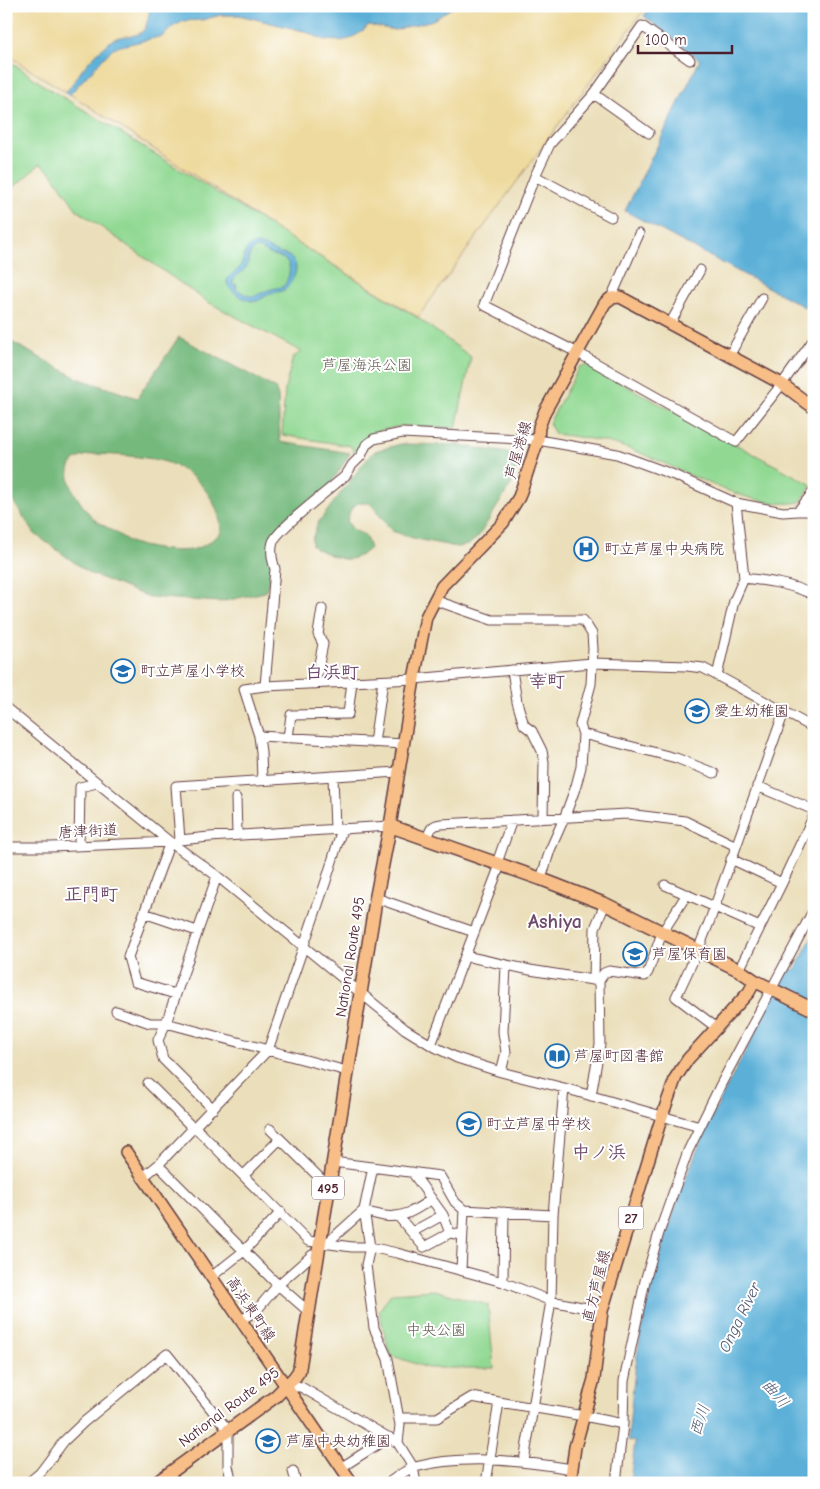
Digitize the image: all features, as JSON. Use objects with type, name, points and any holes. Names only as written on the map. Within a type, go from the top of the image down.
[{"type":"highway","points":[[390,826],[541,879],[604,904],[739,970],[755,981],[814,1010]]},
{"type":"highway","name":"National Route 495","points":[[156,1483],[276,1396],[298,1372],[321,1248],[328,1186],[376,898],[390,826]]},
{"type":"main road","points":[[611,298],[620,297],[782,384],[814,408]]},
{"type":"main road","name":"芦屋港線","points":[[390,826],[426,617],[442,586],[503,523],[511,512],[519,497],[538,440],[539,427],[545,411],[605,303],[611,298]]},
{"type":"main road","name":"直方芦屋線","points":[[570,1483],[575,1447],[594,1380],[602,1311],[662,1116],[676,1077],[688,1059],[749,992],[755,981]]},
{"type":"main road","name":"高浜東町線","points":[[126,1152],[352,1483]]},
{"type":"street","points":[[690,60],[642,26],[594,94],[550,144],[535,176],[484,305],[578,353],[736,442],[782,384],[814,339]]},
{"type":"street","points":[[594,94],[649,133]]},
{"type":"street","points":[[535,176],[611,217]]},
{"type":"street","points":[[611,298],[640,234]]},
{"type":"street","points":[[670,324],[700,270]]},
{"type":"street","points":[[729,356],[762,298]]},
{"type":"street","points":[[265,686],[275,569],[272,557],[273,539],[283,528],[346,475],[361,456],[366,445],[374,439],[402,433],[538,440],[617,454],[736,503],[783,512],[814,510]]},
{"type":"street","points":[[798,511],[814,492]]},
{"type":"street","points":[[717,676],[734,601],[744,578],[736,503]]},
{"type":"street","points":[[744,578],[782,583],[814,595]]},
{"type":"street","points":[[434,600],[492,620],[584,620],[592,634],[591,684],[580,725],[583,734],[581,767],[566,816],[550,850],[541,879]]},
{"type":"street","points":[[315,684],[323,644],[318,634],[322,609]]},
{"type":"street","points":[[262,780],[259,736],[244,689],[265,686],[414,679],[592,662],[687,666],[703,668],[814,728]]},
{"type":"street","points":[[512,670],[517,702],[524,725],[532,731],[542,751],[544,762],[543,818]]},
{"type":"street","points":[[374,743],[383,680]]},
{"type":"street","points":[[288,738],[290,715],[348,714],[352,682]]},
{"type":"street","points":[[6,708],[175,842],[405,1029],[431,1045],[457,1058],[501,1072],[564,1088],[700,1128]]},
{"type":"street","points":[[717,1028],[676,997],[698,950],[715,906],[784,712]]},
{"type":"street","points":[[583,734],[676,758],[714,773]]},
{"type":"street","points":[[259,736],[404,744]]},
{"type":"street","points":[[175,994],[135,982],[128,956],[144,913],[175,842],[176,786],[398,772]]},
{"type":"street","points":[[142,1178],[158,1165],[214,1109],[268,1050],[326,882],[339,829],[333,776]]},
{"type":"street","points":[[79,846],[80,787],[97,782]]},
{"type":"street","points":[[757,786],[814,810]]},
{"type":"street","points":[[236,798],[237,835]]},
{"type":"street","points":[[427,839],[431,827],[434,825],[627,814],[685,821],[736,846]]},
{"type":"street","points":[[739,970],[814,815]]},
{"type":"street","points":[[431,1045],[500,865],[498,860],[512,820]]},
{"type":"street","name":"唐津街道","points":[[6,847],[175,842],[237,835],[390,826]]},
{"type":"street","points":[[731,859],[782,883]]},
{"type":"street","points":[[214,1109],[163,1059],[158,1040],[166,1023],[217,876]]},
{"type":"street","points":[[666,885],[760,927]]},
{"type":"street","points":[[597,981],[604,973],[609,971],[645,976],[662,933],[687,894]]},
{"type":"street","points":[[376,898],[474,932]]},
{"type":"street","points":[[592,1096],[600,1044],[596,928],[604,904]]},
{"type":"street","points":[[616,1483],[623,1424],[624,1381],[645,1281],[673,1192],[688,1151],[814,909]]},
{"type":"street","points":[[144,913],[197,931]]},
{"type":"street","points":[[465,956],[597,981]]},
{"type":"street","points":[[501,1072],[506,1052],[503,1032],[506,965]]},
{"type":"street","points":[[116,1012],[150,1023],[166,1023],[347,1072]]},
{"type":"street","points":[[148,1083],[244,1175],[308,1241],[321,1248],[370,1248],[397,1253],[502,1282],[551,1301],[602,1311]]},
{"type":"street","points":[[524,1461],[551,1301],[553,1215],[564,1088]]},
{"type":"street","points":[[270,1129],[328,1186]]},
{"type":"street","points":[[244,1175],[280,1139]]},
{"type":"street","points":[[332,1162],[440,1176],[455,1202],[464,1210],[553,1215]]},
{"type":"street","points":[[158,1165],[278,1285],[308,1311]]},
{"type":"street","points":[[373,1167],[364,1212],[370,1248],[366,1265],[374,1328],[388,1359],[399,1418],[398,1443]]},
{"type":"street","points":[[412,1172],[443,1215],[450,1233]]},
{"type":"street","points":[[241,1320],[256,1311],[278,1285],[364,1212],[384,1216],[398,1216],[414,1212],[432,1199]]},
{"type":"street","points":[[461,1270],[464,1210]]},
{"type":"street","points":[[212,1278],[244,1251],[281,1212]]},
{"type":"street","points":[[502,1282],[504,1212]]},
{"type":"street","points":[[412,1232],[443,1215]]},
{"type":"street","points":[[398,1216],[424,1247],[450,1233],[462,1235]]},
{"type":"street","points":[[28,1483],[40,1473],[64,1441],[84,1422],[167,1354],[228,1430],[228,1466],[232,1483]]},
{"type":"street","points":[[286,1387],[302,1387],[398,1443],[413,1467],[416,1483]]},
{"type":"street","points":[[399,1418],[437,1418],[472,1397],[623,1424]]},
{"type":"street","points":[[486,1483],[499,1402]]},
{"type":"street","points":[[342,1467],[389,1437]]},
{"type":"street","points":[[388,1483],[413,1467],[461,1460],[524,1461],[572,1469]]},
{"type":"street","points":[[293,1471],[296,1483]]},
{"type":"green space","name":"芦屋海浜公園","points":[[6,58],[46,87],[418,318],[471,357],[456,428],[401,426],[379,431],[361,444],[356,456],[351,446],[282,435],[285,389],[293,357],[302,352],[206,301],[77,210],[51,172],[40,164],[6,194]]},
{"type":"green space","points":[[179,337],[275,388],[278,397],[280,442],[350,453],[329,487],[274,532],[270,542],[273,572],[265,592],[220,602],[148,597],[89,573],[35,534],[6,491],[6,339],[77,378],[137,398]],"holes":[[[97,454],[154,459],[174,465],[185,471],[195,479],[211,498],[220,521],[221,533],[198,548],[172,551],[130,542],[97,522],[79,500],[69,479],[69,470],[73,462],[82,457]]]},
{"type":"green space","points":[[587,365],[812,485],[800,502],[780,503],[759,500],[736,494],[646,455],[618,445],[555,434],[549,423],[579,367]]},
{"type":"green space","points":[[401,444],[457,445],[514,454],[519,459],[512,483],[478,537],[468,545],[457,547],[416,539],[392,531],[370,503],[357,503],[350,511],[347,521],[353,530],[365,535],[370,548],[356,557],[343,559],[315,548],[312,545],[312,539],[318,523],[363,464],[375,451]]},
{"type":"green space","name":"中央公園","points":[[434,1290],[488,1305],[494,1368],[428,1368],[390,1355],[379,1311],[393,1293]]},
{"type":"sand","points":[[6,6],[164,6],[201,20],[221,15],[239,15],[304,31],[325,40],[363,31],[368,25],[395,30],[455,6],[647,6],[418,317],[277,230],[78,99],[22,65],[6,52]]},
{"type":"water","points":[[150,6],[455,6],[433,20],[395,30],[368,25],[363,31],[350,39],[340,41],[325,40],[304,31],[239,15],[221,15],[201,20],[184,21],[174,26],[163,36],[113,48],[69,95],[66,92],[85,66],[112,40],[142,32],[147,23]]},
{"type":"water","points":[[651,6],[814,6],[814,312],[625,211],[700,60],[644,16]]},
{"type":"water","points":[[252,245],[264,246],[289,256],[294,261],[296,269],[294,278],[286,289],[271,293],[257,301],[239,296],[230,289],[227,281],[240,267],[246,250]],"holes":[[[256,248],[286,260],[289,271],[284,286],[251,296],[235,288],[237,287],[236,284],[233,285],[233,282],[245,269],[251,252]]]},
{"type":"water","points":[[814,933],[814,1483],[630,1483],[635,1442],[628,1440],[634,1376],[640,1338],[658,1264],[680,1193],[703,1137],[770,1004],[766,995],[778,987],[788,968],[795,970]]},
{"type":"place","name":"町立芦屋中央病院","points":[[586,549]]},
{"type":"place","name":"町立芦屋小学校","points":[[123,671]]},
{"type":"place","name":"愛生幼稚園","points":[[697,711]]},
{"type":"place","name":"芦屋保育園","points":[[635,954]]},
{"type":"place","name":"芦屋町図書館","points":[[557,1056]]},
{"type":"place","name":"町立芦屋中学校","points":[[469,1124]]},
{"type":"place","name":"芦屋中央幼稚園","points":[[268,1441]]},
{"type":"district","name":"白浜町","points":[[332,672]]},
{"type":"district","name":"幸町","points":[[547,681]]},
{"type":"district","name":"正門町","points":[[91,894]]},
{"type":"district","name":"Ashiya","points":[[555,921]]},
{"type":"district","name":"中ノ浜","points":[[599,1152]]},
{"type":"water label","name":"Onga River","points":[[739,1317]]},
{"type":"water label","name":"曲川","points":[[776,1393]]},
{"type":"water label","name":"西川","points":[[699,1420]]}]
